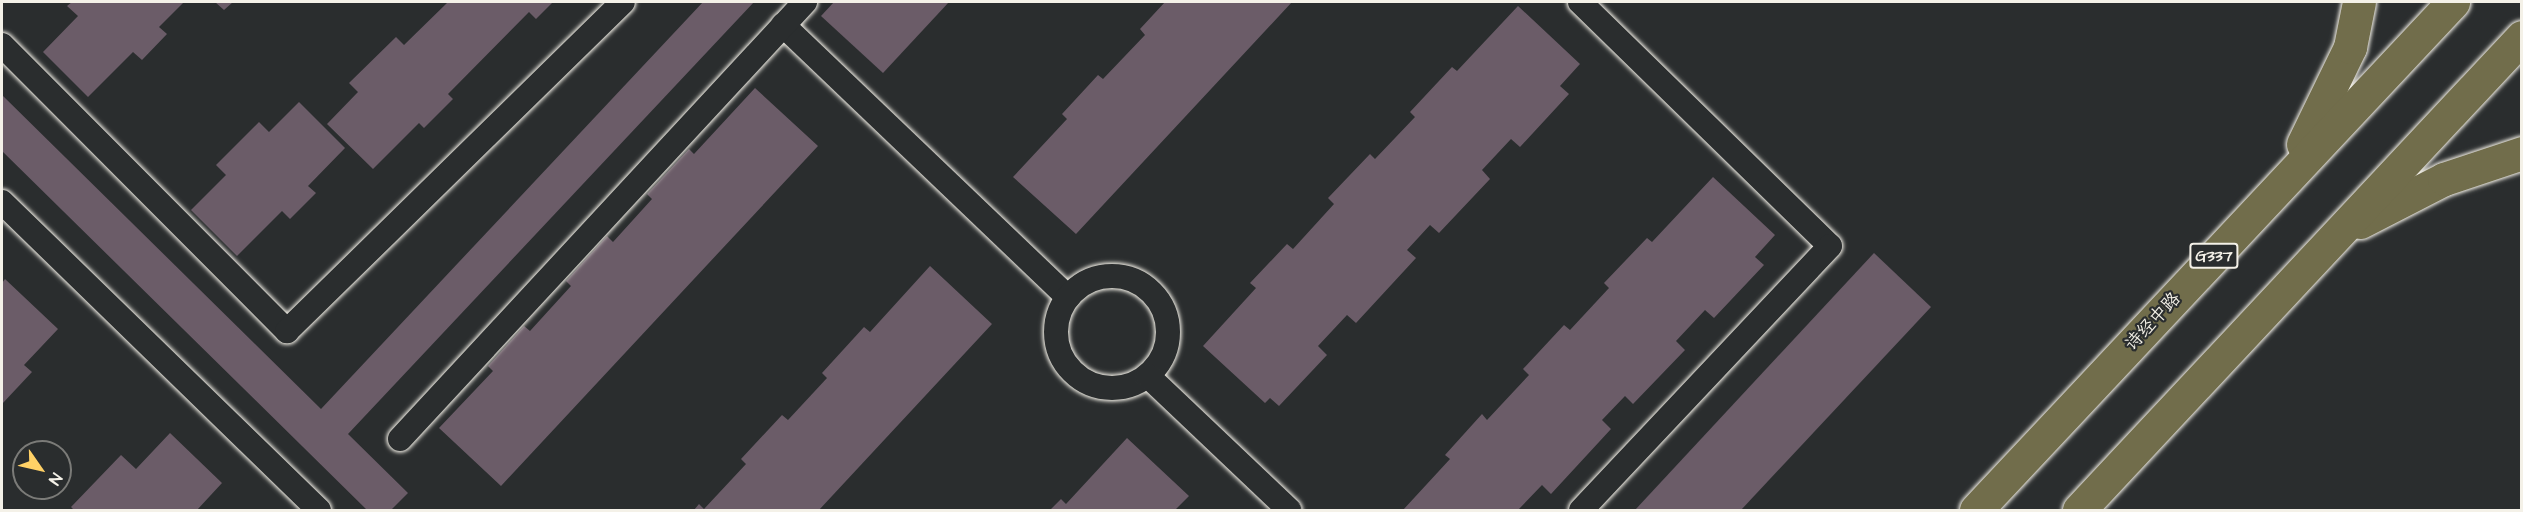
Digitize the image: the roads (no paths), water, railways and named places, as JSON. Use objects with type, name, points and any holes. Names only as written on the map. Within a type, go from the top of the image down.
[{"type":"highway","points":[[2278,188],[2324,107],[2350,47],[2360,2]]},
{"type":"highway","name":"诗经中路","points":[[1976,510],[2453,2]]},
{"type":"highway","points":[[2079,510],[2522,37]]},
{"type":"highway","points":[[2337,234],[2444,179],[2522,153]]},
{"type":"lane","points":[[2,45],[287,331],[623,2]]},
{"type":"lane","points":[[400,439],[805,2]]},
{"type":"lane","points":[[1580,2],[1830,246],[1581,510]]},
{"type":"lane","points":[[783,25],[1068,297]]},
{"type":"lane","points":[[2,202],[319,510]]},
{"type":"lane","points":[[1111,275],[1134,280],[1154,294],[1165,314],[1168,336],[1162,358],[1148,376],[1128,387],[1105,388],[1086,383],[1071,371],[1060,356],[1056,337],[1057,317],[1068,297],[1088,282],[1111,275]]},
{"type":"lane","points":[[1148,376],[1289,510]]}]
